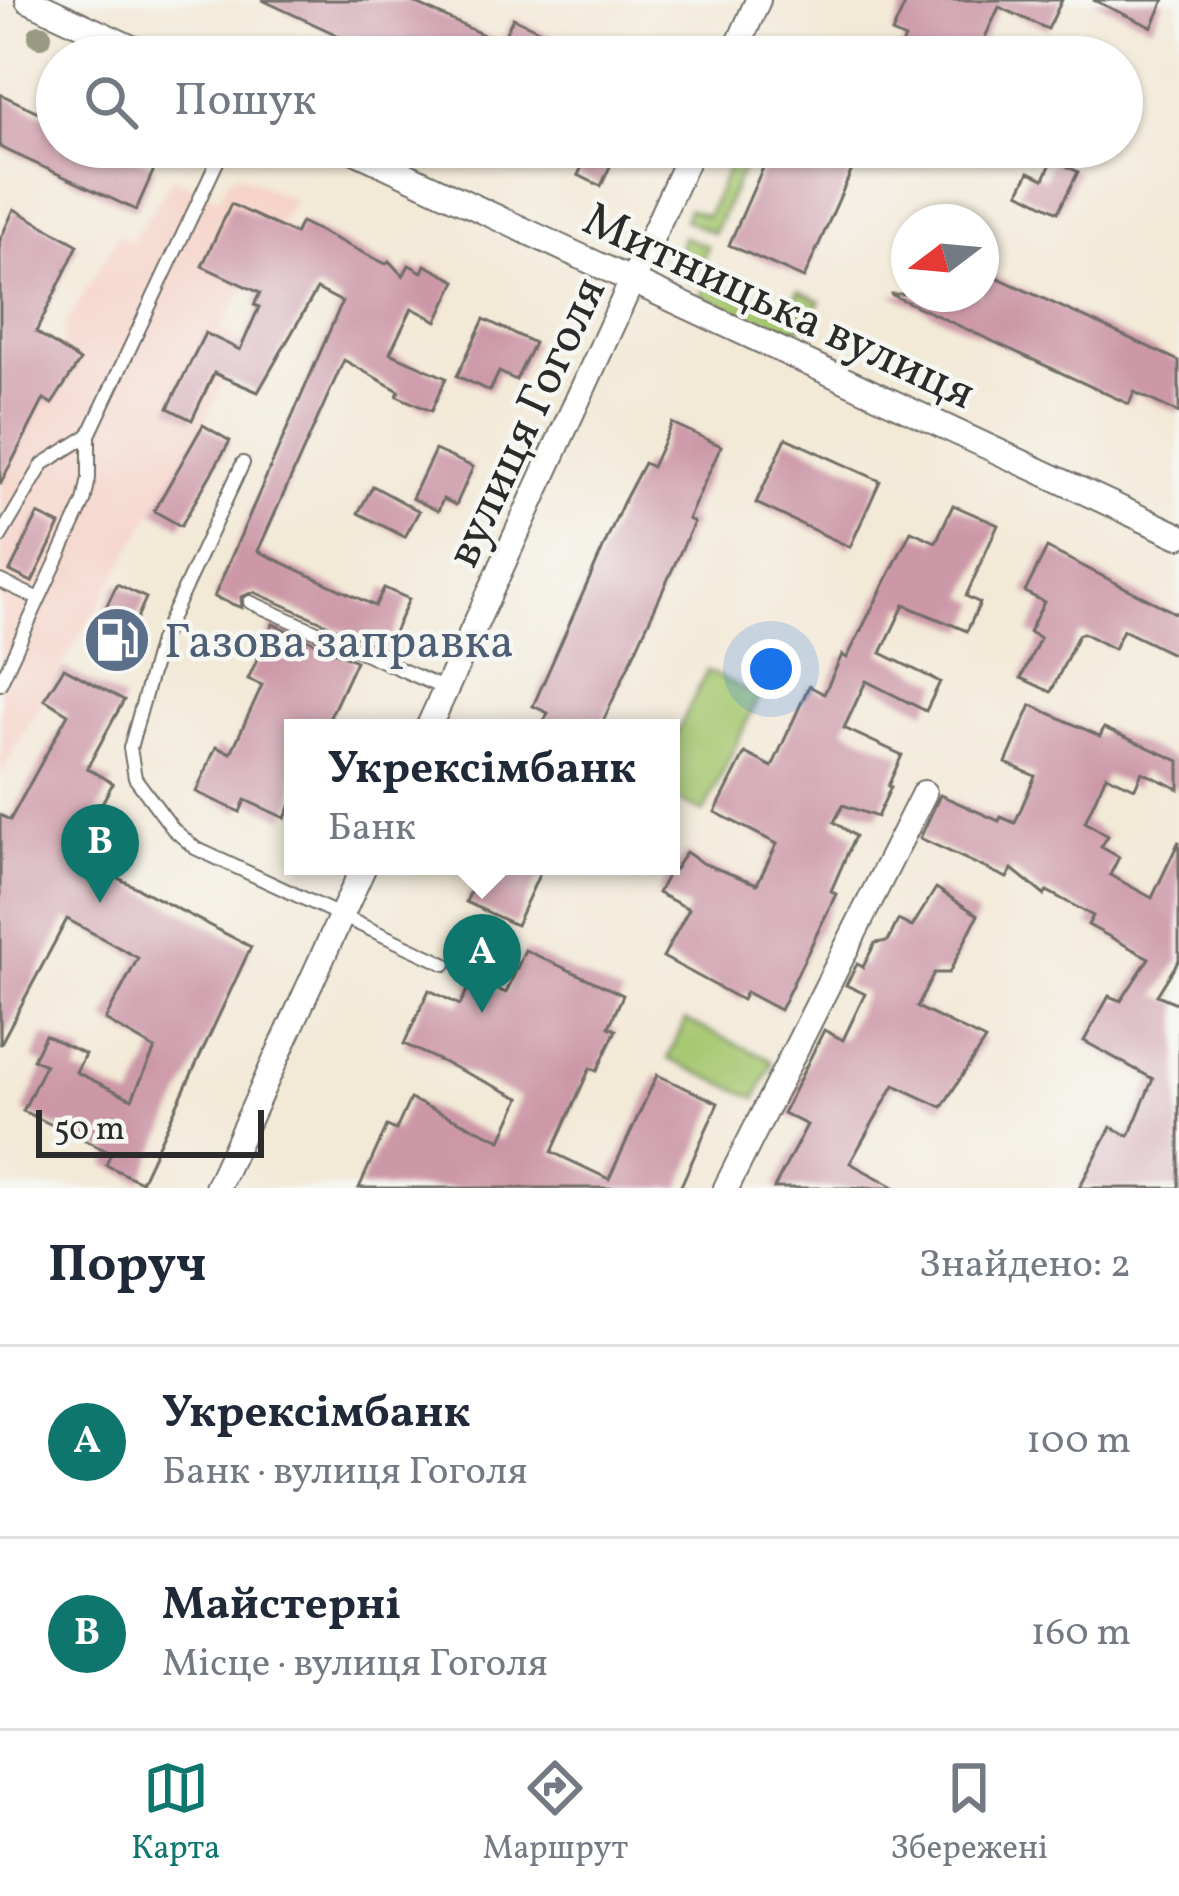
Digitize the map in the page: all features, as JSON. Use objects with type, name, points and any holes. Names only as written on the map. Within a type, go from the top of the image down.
[{"type":"street","points":[[28,0],[106,36]]},
{"type":"street","points":[[742,36],[758,0]]},
{"type":"street","name":"Митницька вулиця","points":[[391,168],[1179,536]]},
{"type":"street","name":"вулиця Гоголя","points":[[432,719],[684,168]]},
{"type":"street","points":[[726,1188],[924,793]]},
{"type":"street","points":[[217,1188],[360,875]]},
{"type":"lane","points":[[0,683],[88,490],[88,435],[214,168]]},
{"type":"lane","points":[[0,537],[43,464],[88,435]]},
{"type":"lane","points":[[243,463],[160,641],[130,748],[135,778],[183,840],[445,964]]},
{"type":"lane","points":[[0,581],[39,599]]},
{"type":"lane","points":[[250,602],[446,689]]},
{"type":"shaded area","points":[[237,173],[294,200],[220,331],[244,342],[203,425],[0,775],[0,399],[22,384],[52,403],[80,362],[63,350],[62,331],[118,235],[131,241],[173,178],[219,198]]},
{"type":"green space","points":[[728,168],[744,168],[714,233],[684,220],[688,209],[707,216]]},
{"type":"green space","points":[[683,236],[708,247],[692,283],[678,256]]},
{"type":"green space","points":[[708,279],[786,314],[798,291],[821,301],[803,326],[783,334],[701,296]]},
{"type":"green space","points":[[707,671],[759,696],[704,812],[680,801],[680,726]]},
{"type":"green space","points":[[685,1020],[772,1063],[756,1098],[668,1059]]},
{"type":"building","points":[[262,0],[408,0],[486,36],[340,36]]},
{"type":"building","points":[[907,0],[1062,0],[1048,29],[999,7],[986,36],[892,33]]},
{"type":"building","points":[[1093,0],[1164,0],[1152,27]]},
{"type":"building","points":[[513,18],[551,36],[504,36]]},
{"type":"building","points":[[0,94],[36,111],[36,164],[0,147]]},
{"type":"building","points":[[45,168],[155,168],[136,210]]},
{"type":"building","points":[[581,168],[609,168],[601,186],[578,175]]},
{"type":"building","points":[[763,168],[853,168],[804,278],[729,245]]},
{"type":"building","points":[[1049,168],[1078,172],[1058,212],[1019,192],[1029,172],[1044,179]]},
{"type":"building","points":[[231,204],[295,234],[301,222],[386,264],[389,261],[403,276],[409,265],[422,272],[425,265],[456,281],[437,321],[412,308],[390,353],[446,378],[431,411],[397,396],[399,391],[344,360],[258,551],[375,606],[384,588],[409,599],[386,650],[254,592],[241,597],[242,608],[214,597],[342,302],[317,289],[258,392],[214,373],[192,420],[168,408],[205,333],[240,350],[259,307],[254,305],[260,293],[202,266]]},
{"type":"building","points":[[14,209],[78,245],[36,332],[80,361],[52,404],[44,399],[0,485],[0,240]]},
{"type":"building","points":[[999,278],[1179,361],[1179,413],[1134,392],[1129,404],[929,312],[999,312]]},
{"type":"building","points":[[484,319],[534,343],[516,380],[499,372],[490,391],[457,376]]},
{"type":"building","points":[[672,423],[721,446],[688,519],[694,522],[604,719],[545,719],[548,713],[533,706],[623,503],[644,463],[652,467]]},
{"type":"building","points":[[203,425],[230,441],[181,526],[154,511]]},
{"type":"building","points":[[786,438],[880,481],[850,547],[756,503]]},
{"type":"building","points":[[435,450],[473,467],[456,505],[443,499],[438,511],[412,498]]},
{"type":"building","points":[[373,486],[419,511],[405,537],[358,513]]},
{"type":"building","points":[[953,505],[998,525],[966,596],[980,603],[967,631],[904,605],[881,653],[940,682],[926,711],[866,681],[844,728],[902,755],[891,787],[877,817],[843,805],[834,822],[855,836],[831,891],[836,894],[780,1010],[746,992],[742,1000],[663,957],[689,909],[658,893],[667,875],[680,875],[686,852],[757,884],[777,844],[715,812],[745,753],[772,767],[809,686],[824,694],[842,655],[847,658],[911,531],[936,542]]},
{"type":"building","points":[[38,514],[60,525],[32,582],[10,571]]},
{"type":"building","points":[[1047,548],[1179,615],[1179,657],[1123,630],[1114,649],[1083,633],[1051,692],[1021,678],[1040,638],[1029,632],[1044,602],[1025,592]]},
{"type":"building","points":[[117,584],[146,598],[123,649],[93,635]]},
{"type":"building","points":[[273,624],[356,661],[329,719],[284,719],[284,818],[245,800],[240,812],[196,792],[216,747],[231,753],[262,685],[248,679]]},
{"type":"building","points":[[64,668],[124,700],[87,768],[113,783],[80,843],[101,855],[95,866],[251,947],[141,1182],[106,1165],[111,1153],[23,1111],[45,1065],[33,1059],[45,1035],[85,1054],[76,1072],[132,1099],[155,1049],[105,1020],[138,958],[67,919],[0,1045],[0,815],[10,820],[68,714],[44,699]]},
{"type":"building","points":[[1031,705],[1100,736],[1104,728],[1179,761],[1179,789],[1142,772],[1135,788],[1106,775],[1085,822],[1108,836],[1101,847],[1119,857],[1110,875],[1152,898],[1179,841],[1179,960],[1157,995],[1179,1004],[1179,1188],[1079,1188],[1111,1127],[1129,1136],[1153,1079],[1084,1041],[1109,996],[1121,1001],[1149,958],[1088,925],[1093,916],[1047,891],[1044,895],[1012,869],[1007,878],[920,838],[940,795],[999,821],[1001,817],[1015,823],[1035,776],[1006,763]]},
{"type":"building","points":[[478,875],[539,875],[516,925],[466,902]]},
{"type":"building","points":[[936,888],[978,915],[949,973],[934,973],[917,1007],[985,1040],[942,1107],[894,1085],[850,1163],[896,1188],[774,1188],[807,1125],[783,1113],[824,1030],[843,1040],[865,994],[846,985],[857,964],[863,967],[875,943],[888,941],[898,920],[912,927]]},
{"type":"building","points":[[525,950],[623,995],[609,1027],[616,1030],[597,1071],[590,1068],[552,1152],[609,1179],[657,1075],[718,1103],[680,1188],[359,1188],[387,1126],[396,1130],[410,1099],[501,1140],[520,1098],[404,1044],[429,990],[460,1005],[473,978],[506,993]]},
{"type":"place","name":"Газова заправка","points":[[117,640]]},
{"type":"place","name":"Майстерні","points":[[100,903]]},
{"type":"place","name":"Укрексімбанк","points":[[482,1013]]}]
